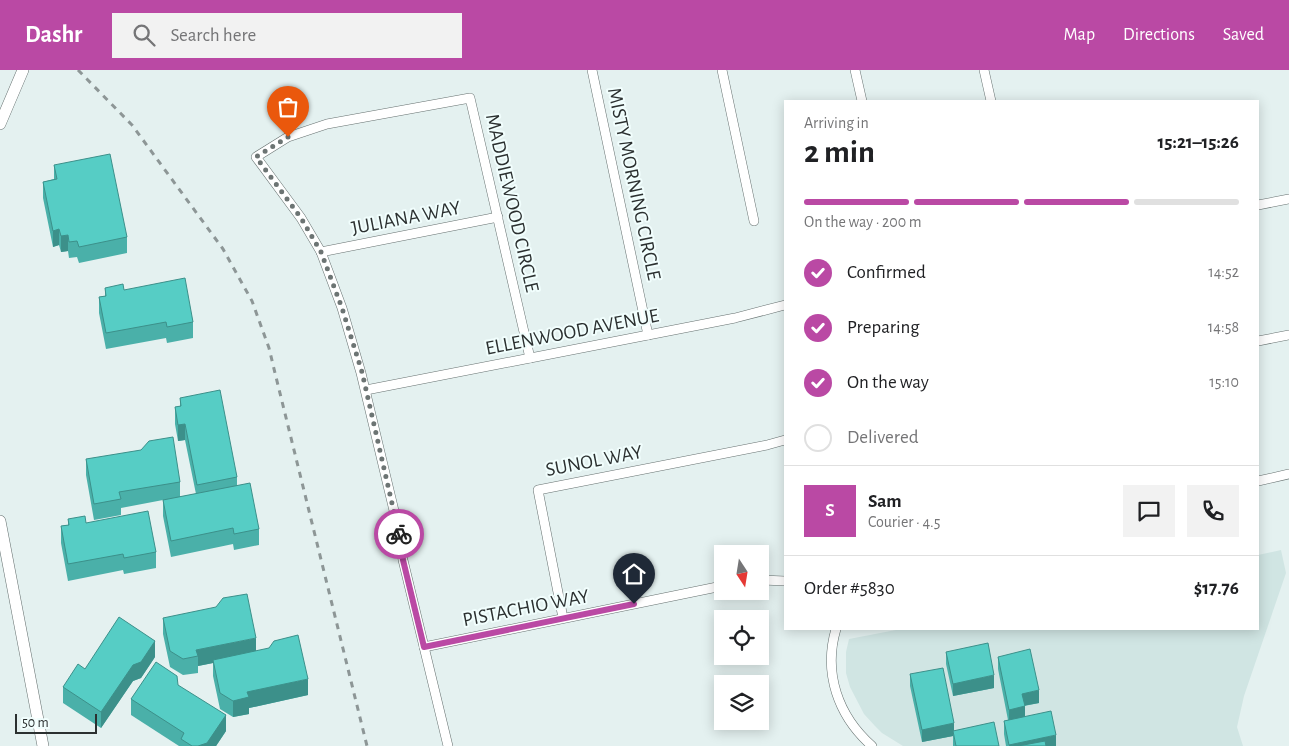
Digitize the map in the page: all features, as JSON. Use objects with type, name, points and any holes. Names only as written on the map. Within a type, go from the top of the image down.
[{"type":"street","points":[[0,124],[23,70]]},
{"type":"street","name":"MISTY MORNING CIRCLE","points":[[592,70],[648,335]]},
{"type":"street","points":[[722,70],[754,221]]},
{"type":"street","points":[[855,70],[862,100]]},
{"type":"street","points":[[984,70],[991,100]]},
{"type":"street","name":"MADDIEWOOD CIRCLE","points":[[321,252],[301,218],[256,157],[288,137],[327,124],[470,98],[530,358]]},
{"type":"street","points":[[1259,205],[1289,199]]},
{"type":"street","name":"JULIANA WAY","points":[[321,252],[498,217]]},
{"type":"street","points":[[321,252],[342,308],[366,390],[396,519],[403,560],[448,746]]},
{"type":"street","name":"ELLENWOOD AVENUE","points":[[366,390],[736,318],[784,305]]},
{"type":"street","points":[[1259,342],[1289,335]]},
{"type":"street","name":"SUNOL WAY","points":[[563,618],[538,490],[784,440]]},
{"type":"street","points":[[1259,481],[1289,474]]},
{"type":"street","points":[[0,522],[43,746]]},
{"type":"street","points":[[769,580],[784,581]]},
{"type":"street","name":"PISTACHIO WAY","points":[[424,647],[714,588]]},
{"type":"street","points":[[836,630],[831,662],[834,688],[841,706],[851,723],[872,746]]},
{"type":"shaded area","points":[[1281,550],[1286,573],[1244,696],[1237,727],[1243,746],[903,746],[882,733],[864,714],[850,687],[846,673],[846,652],[849,639],[896,630],[1259,630],[1259,555]]},
{"type":"building","points":[[110,154],[127,237],[79,247],[77,241],[69,242],[68,235],[61,236],[59,229],[53,231],[43,182],[57,179],[54,165]]},
{"type":"building","points":[[185,278],[193,322],[167,327],[166,322],[106,333],[99,297],[106,296],[105,288],[123,284],[124,290]]},
{"type":"building","points":[[220,390],[237,477],[197,485],[185,424],[178,425],[175,407],[181,406],[180,398]]},
{"type":"building","points":[[173,437],[180,482],[119,492],[121,499],[94,504],[86,459],[141,450],[149,441]]},
{"type":"building","points":[[250,483],[259,529],[234,534],[233,528],[171,541],[163,500]]},
{"type":"building","points":[[148,511],[156,552],[124,558],[123,554],[68,564],[61,526],[69,525],[68,519],[85,516],[86,523]]},
{"type":"building","points":[[247,594],[256,638],[196,650],[198,656],[183,659],[170,651],[163,618],[216,607],[223,598]]},
{"type":"building","points":[[119,617],[155,641],[141,662],[133,665],[101,712],[63,687],[78,664],[85,669]]},
{"type":"building","points":[[298,635],[308,679],[247,692],[249,697],[233,701],[220,693],[213,660],[269,648],[274,641]]},
{"type":"building","points":[[988,643],[994,675],[953,684],[946,652]]},
{"type":"building","points":[[1030,649],[1039,690],[1022,694],[1025,706],[1009,710],[998,657]]},
{"type":"building","points":[[156,662],[177,676],[178,685],[226,715],[207,743],[192,746],[181,739],[184,733],[131,699]]},
{"type":"building","points":[[943,668],[954,723],[922,730],[910,674]]},
{"type":"building","points":[[1051,711],[1056,735],[1009,745],[1004,721]]},
{"type":"building","points":[[994,722],[999,746],[956,746],[953,731]]},
{"type":"building","points":[[1045,741],[1046,746],[1018,746]]},
{"type":"railway","points":[[78,70],[132,125],[223,249],[252,301],[269,348],[367,746]]},
{"type":"way so far","points":[[288,137],[256,157],[301,218],[321,252],[342,308],[362,372],[399,534]]},
{"type":"route","points":[[399,534],[403,560],[424,647],[634,604]]}]
